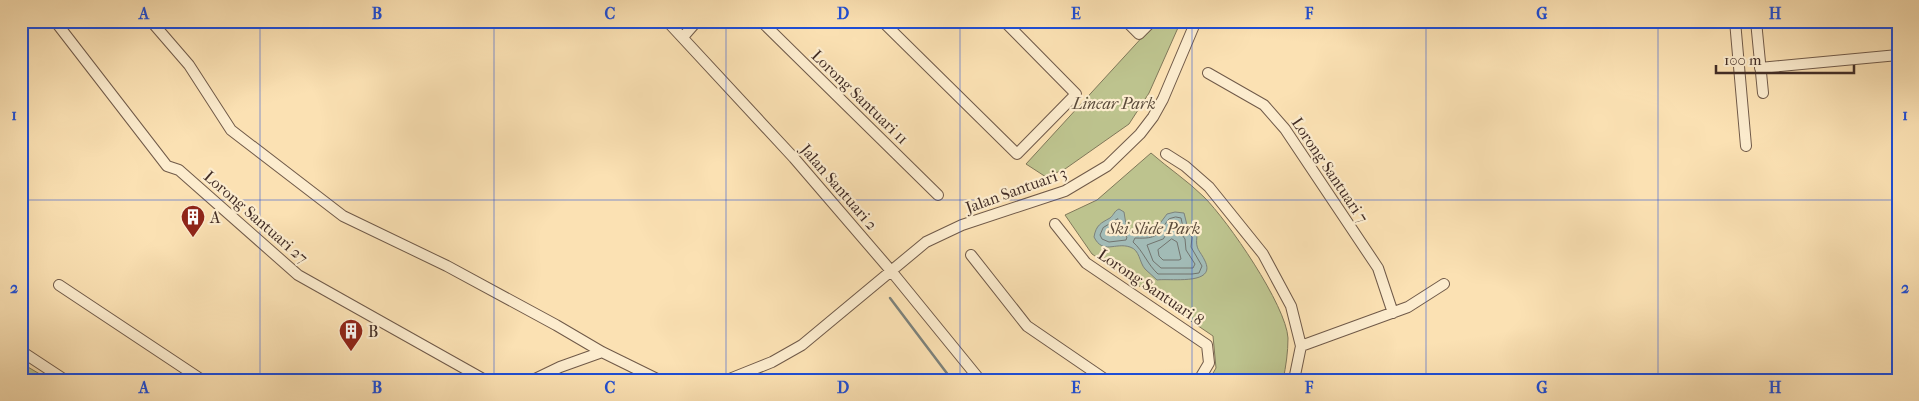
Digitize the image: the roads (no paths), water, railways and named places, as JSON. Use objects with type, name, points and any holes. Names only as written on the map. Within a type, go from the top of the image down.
[{"type":"street","name":"Lorong Santuari 27","points":[[55,21],[167,166],[180,170],[298,275],[485,380]]},
{"type":"street","points":[[151,21],[189,65],[231,130],[343,216],[456,271],[602,352],[659,380]]},
{"type":"street","name":"Jalan Santuari 2","points":[[667,21],[794,158],[892,272],[980,380]]},
{"type":"street","points":[[683,37],[697,21]]},
{"type":"street","name":"Lorong Santuari 11","points":[[761,21],[938,195]]},
{"type":"street","points":[[882,21],[1017,154],[1076,94],[1004,21]]},
{"type":"street","points":[[1126,21],[1139,34],[1152,21]]},
{"type":"street","name":"Jalan Santuari 3","points":[[727,380],[772,362],[802,345],[926,242],[962,225],[1065,191],[1107,166],[1140,134],[1153,117],[1163,99],[1196,21]]},
{"type":"street","points":[[1735,21],[1746,146]]},
{"type":"street","points":[[1756,21],[1763,93]]},
{"type":"street","points":[[1760,68],[1898,55]]},
{"type":"street","name":"Lorong Santuari 7","points":[[1208,73],[1264,105],[1285,128],[1378,268],[1393,313]]},
{"type":"street","points":[[1166,154],[1185,166],[1209,187],[1264,254],[1291,306],[1301,346],[1294,380]]},
{"type":"street","name":"Lorong Santuari 8","points":[[1055,224],[1086,263],[1207,345],[1209,363],[1199,380]]},
{"type":"street","points":[[971,255],[1027,326],[1106,380]]},
{"type":"street","points":[[1301,346],[1393,313],[1422,300],[1444,284]]},
{"type":"street","points":[[59,285],[202,380]]},
{"type":"street","points":[[21,351],[65,380]]},
{"type":"street","points":[[533,380],[560,367],[602,352]]},
{"type":"water","points":[[1119,209],[1124,212],[1127,231],[1137,233],[1155,230],[1167,214],[1175,212],[1184,213],[1187,225],[1197,236],[1197,247],[1207,269],[1204,274],[1190,279],[1157,280],[1145,269],[1138,253],[1130,247],[1105,247],[1101,245],[1094,237],[1096,230],[1099,225]]},
{"type":"waterway","points":[[890,298],[952,380]]},
{"type":"place","name":"A","points":[[193,238]]},
{"type":"place","name":"B","points":[[351,352]]},
{"type":"park label","name":"Linear Park","points":[[1114,103]]},
{"type":"park label","name":"Ski Slide Park","points":[[1154,228]]}]
